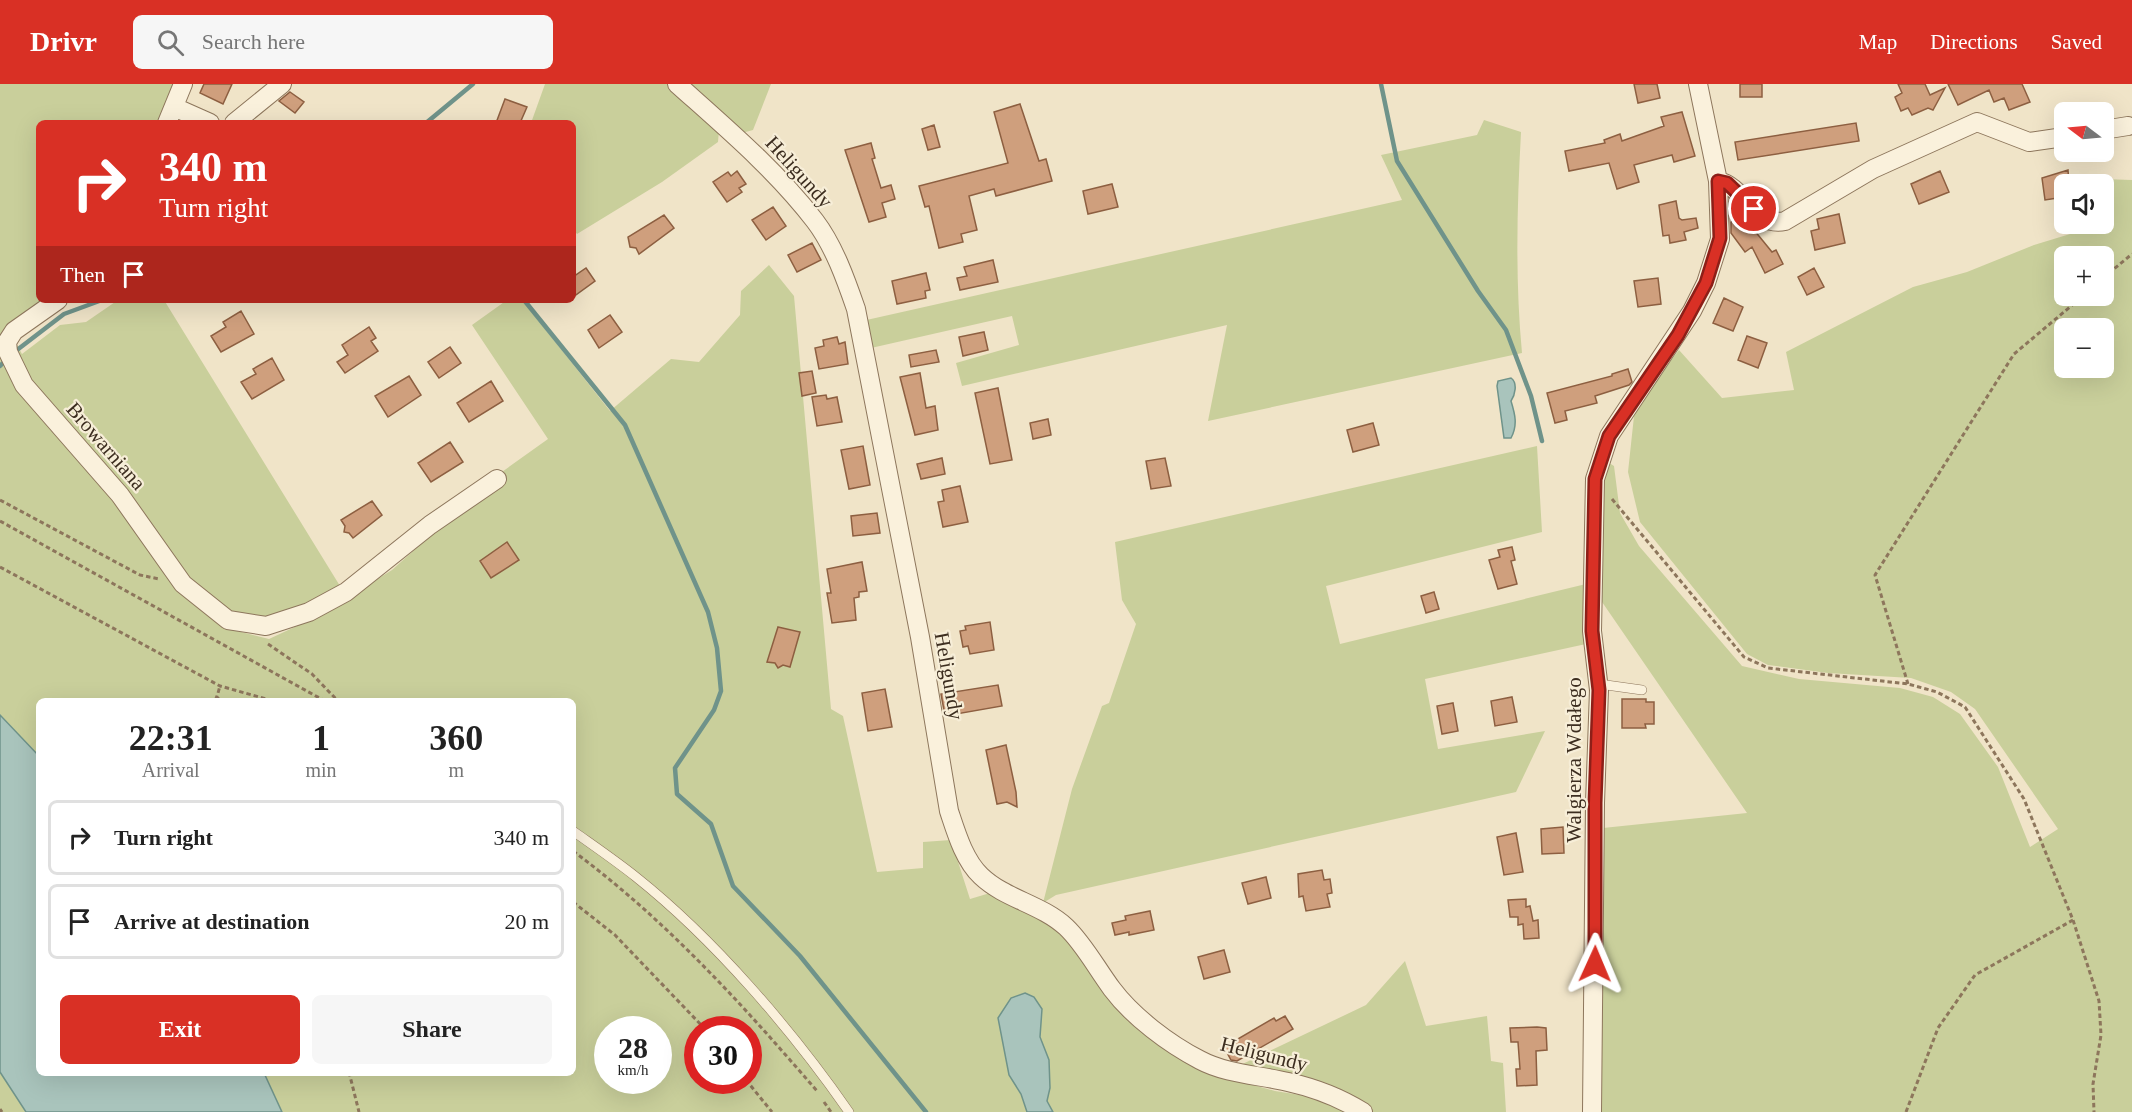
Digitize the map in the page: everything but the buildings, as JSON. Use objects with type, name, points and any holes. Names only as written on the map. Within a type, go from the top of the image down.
[{"type":"street","points":[[183,84],[170,115],[195,120]]},
{"type":"street","points":[[238,120],[282,84]]},
{"type":"street","name":"Heligundy","points":[[677,84],[756,157],[816,222],[844,276],[856,309],[920,637],[949,811],[955,832],[973,866],[980,875],[998,889],[1040,909],[1067,928],[1114,992],[1155,1030],[1200,1061],[1241,1074],[1319,1090],[1342,1099],[1363,1112]]},
{"type":"street","name":"Walgierza Wdałego","points":[[1592,1112],[1599,684],[1592,631],[1595,479],[1609,436],[1678,335],[1706,283],[1720,238],[1718,181],[1698,84]]},
{"type":"street","points":[[1718,181],[1727,183],[1762,218],[1775,223],[1785,221],[1873,170],[1977,122],[2029,142],[2054,138]]},
{"type":"street","points":[[2114,128],[2128,126]]},
{"type":"street","name":"Browarniana","points":[[54,303],[14,331],[7,342],[8,352],[24,385],[120,495],[185,586],[228,620],[266,626],[309,612],[346,592],[430,525],[497,479]]},
{"type":"lane","points":[[1599,684],[1642,690]]},
{"type":"lane","points":[[576,833],[637,878],[694,930],[753,991],[849,1112]]},
{"type":"path","points":[[2114,269],[2132,254]]},
{"type":"path","points":[[1908,684],[1875,575],[2014,354],[2071,306]]},
{"type":"path","points":[[1595,479],[1744,657],[1768,668],[1908,684],[1937,692],[1965,707],[2024,799],[2073,920],[2099,1001],[2101,1035],[2093,1084],[2094,1112]]},
{"type":"path","points":[[0,500],[140,575],[185,586]]},
{"type":"path","points":[[0,521],[319,698]]},
{"type":"path","points":[[0,567],[220,687],[262,698]]},
{"type":"path","points":[[266,643],[312,674],[335,698]]},
{"type":"path","points":[[216,698],[220,687]]},
{"type":"path","points":[[576,854],[599,871],[682,943],[723,985],[819,1094],[831,1112]]},
{"type":"path","points":[[576,904],[615,935],[693,1016]]},
{"type":"path","points":[[1906,1112],[1938,1028],[1976,975],[2073,920]]},
{"type":"path","points":[[350,1076],[359,1112]]},
{"type":"path","points":[[757,1094],[772,1112]]},
{"type":"green space","points":[[0,84],[177,84],[162,120],[36,120],[36,303],[47,303],[15,341],[22,354],[60,325],[86,322],[114,303],[166,303],[340,586],[304,607],[267,621],[194,604],[233,630],[269,639],[314,618],[392,570],[499,474],[548,439],[472,325],[503,303],[524,303],[610,411],[671,359],[699,362],[740,315],[741,291],[769,265],[794,296],[831,709],[843,716],[877,872],[923,868],[923,842],[951,840],[970,899],[990,893],[1028,911],[1064,935],[1204,1071],[1275,1091],[1319,1098],[1350,1112],[282,1112],[265,1076],[576,1076],[576,698],[36,698],[36,753],[0,715]]},
{"type":"green space","points":[[545,84],[668,84],[719,130],[718,142],[662,182],[577,234],[576,120],[532,120]]},
{"type":"green space","points":[[684,84],[771,84],[753,130],[742,133]]},
{"type":"green space","points":[[1484,120],[1521,132],[1517,242],[1522,353],[1208,421],[1227,325],[962,386],[956,363],[1019,345],[1012,316],[871,348],[862,321],[1402,200],[1381,155],[1477,135]]},
{"type":"green space","points":[[2114,179],[2132,180],[2132,1112],[1600,1112],[1603,828],[1747,813],[1600,599],[1601,503],[1606,461],[1614,466],[1620,513],[1639,546],[1742,666],[1799,679],[1900,688],[1933,697],[1960,714],[1998,767],[2030,847],[2058,829],[1975,709],[1951,692],[1911,678],[1828,673],[1768,665],[1747,654],[1640,522],[1628,472],[1635,407],[1679,350],[1722,398],[1794,390],[1786,352],[1913,287],[1967,272],[2034,245],[2070,234],[2114,234]]},
{"type":"green space","points":[[1537,446],[1542,532],[1326,586],[1340,644],[1586,584],[1586,644],[1425,679],[1438,749],[1545,731],[1516,792],[1056,895],[1043,903],[1072,789],[1102,706],[1109,703],[1136,624],[1122,600],[1115,542]]},
{"type":"green space","points":[[1405,961],[1426,1026],[1487,1016],[1491,1061],[1503,1063],[1506,1112],[1370,1112],[1232,1069],[1366,1005]]},
{"type":"green space","points":[[0,1072],[26,1112],[0,1112]]},
{"type":"water","points":[[1511,378],[1515,386],[1511,401],[1515,424],[1511,438],[1504,438],[1497,386],[1498,381]]},
{"type":"water","points":[[0,715],[36,753],[36,1076],[265,1076],[282,1112],[26,1112],[0,1072]]},
{"type":"water","points":[[1025,993],[1034,997],[1042,1009],[1040,1037],[1049,1060],[1050,1088],[1047,1101],[1053,1112],[1027,1112],[1021,1094],[1009,1075],[998,1018],[1011,998]]},
{"type":"waterway","points":[[430,120],[473,84]]},
{"type":"waterway","points":[[1381,84],[1397,161],[1478,291],[1506,330],[1531,396],[1542,441]]},
{"type":"waterway","points":[[17,350],[64,314],[94,303]]},
{"type":"waterway","points":[[526,303],[625,425],[708,612],[717,648],[721,691],[714,710],[675,768],[677,794],[711,824],[733,886],[800,956],[926,1112]]},
{"type":"waterway","points":[[0,366],[4,362]]},
{"type":"route","points":[[1595,964],[1595,803],[1599,690],[1592,631],[1595,479],[1609,436],[1678,335],[1706,283],[1720,238],[1721,213],[1718,181],[1727,183],[1754,209]]}]
